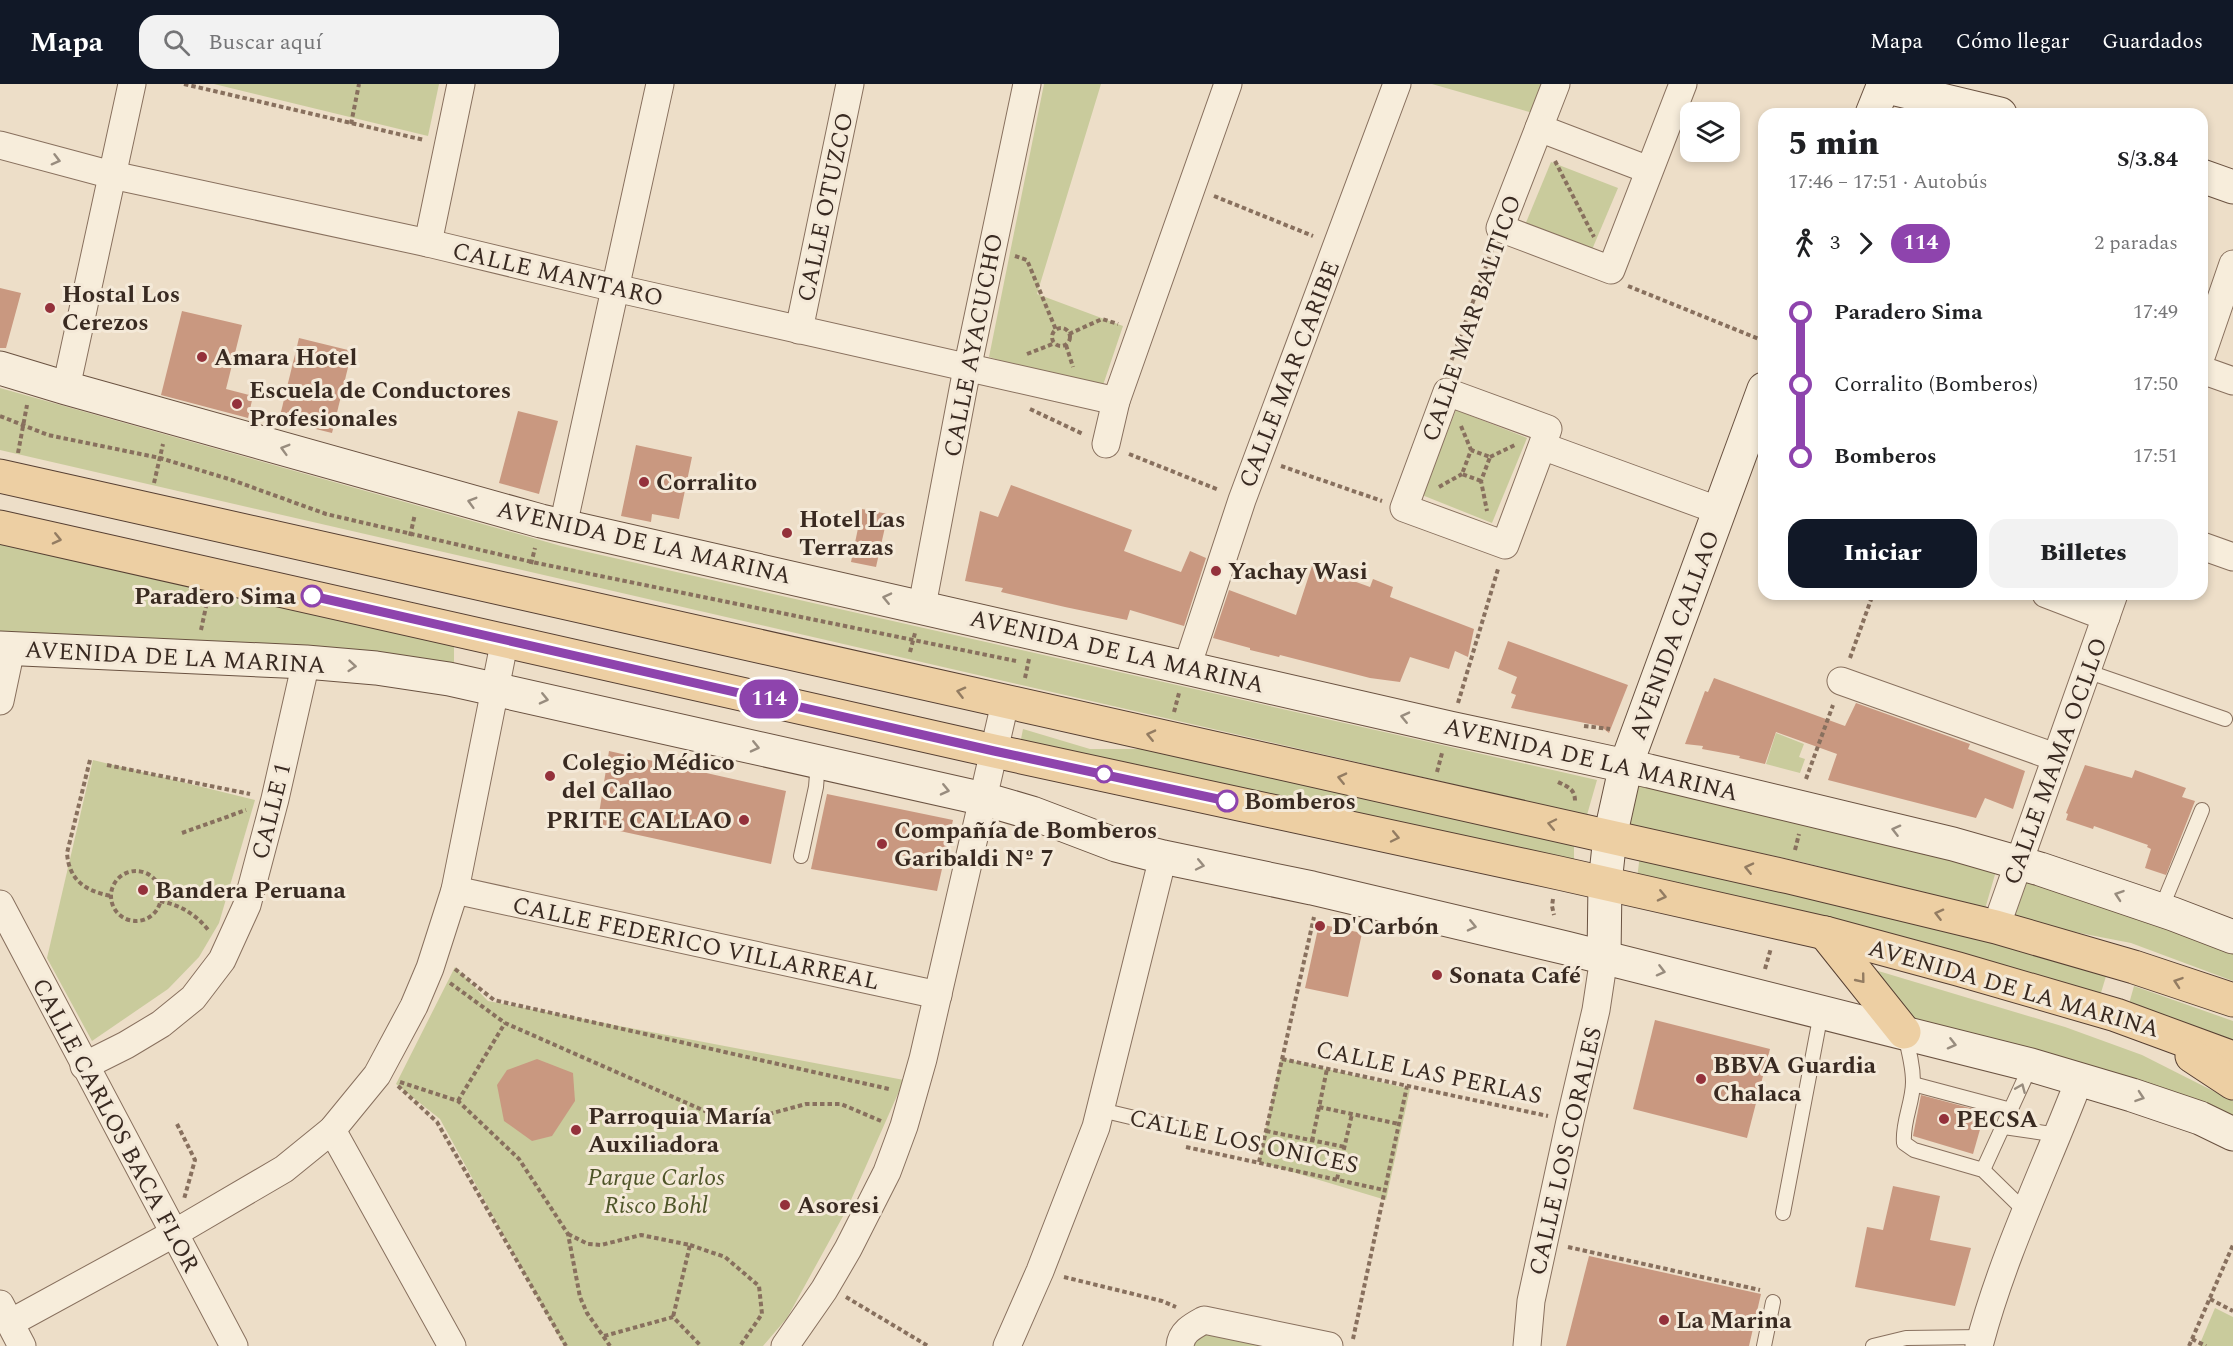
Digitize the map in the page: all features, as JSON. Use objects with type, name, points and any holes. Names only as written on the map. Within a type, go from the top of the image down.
[{"type":"main road","points":[[1878,92],[1967,108]]},
{"type":"main road","points":[[2208,178],[2233,187]]},
{"type":"main road","name":"AVENIDA DE LA MARINA","points":[[0,368],[552,523],[1450,728],[1626,765],[2018,861],[2161,909],[2233,937]]},
{"type":"main road","name":"AVENIDA CALLAO","points":[[1604,957],[1605,883],[1610,837],[1626,765],[1758,406]]},
{"type":"main road","name":"AVENIDA DE LA MARINA","points":[[7,478],[1788,877],[1996,927],[2134,967],[2233,1000]]},
{"type":"main road","name":"AVENIDA DE LA MARINA","points":[[0,526],[994,751],[1825,933],[1958,969],[2145,1025],[2233,1058]]},
{"type":"main road","name":"AVENIDA DE LA MARINA","points":[[5,648],[306,662],[376,668],[496,688],[984,799],[1032,813],[1116,844],[1163,857],[1312,888],[1604,957],[1904,1032],[2080,1078],[2200,1118],[2233,1134]]},
{"type":"main road","points":[[1825,933],[1904,1032]]},
{"type":"main road","points":[[2145,1025],[2233,1083]]},
{"type":"street","points":[[66,388],[132,84]]},
{"type":"street","points":[[428,243],[462,84]]},
{"type":"street","points":[[552,523],[615,288],[660,84]]},
{"type":"street","name":"CALLE OTUZCO","points":[[799,330],[850,84]]},
{"type":"street","name":"CALLE AYACUCHO","points":[[922,606],[968,368],[1027,84]]},
{"type":"street","points":[[1106,444],[1116,401],[1228,84]]},
{"type":"street","name":"CALLE MAR CARIBE","points":[[1187,667],[1242,500],[1397,84]]},
{"type":"street","name":"CALLE MAR BALTICO","points":[[1500,228],[1556,84]]},
{"type":"street","points":[[1500,228],[1611,270],[1683,84]]},
{"type":"street","points":[[1539,128],[1649,170]]},
{"type":"street","name":"CALLE MANTARO","points":[[0,145],[112,176],[428,243],[615,288],[1116,401]]},
{"type":"street","points":[[2208,337],[2233,264]]},
{"type":"street","points":[[2208,372],[2233,381]]},
{"type":"street","points":[[1404,508],[1506,545],[1548,429],[1447,392]]},
{"type":"street","name":"CALLE MAR BALTICO","points":[[1404,508],[1447,392]]},
{"type":"street","points":[[1542,446],[1720,511]]},
{"type":"street","points":[[2208,548],[2233,557]]},
{"type":"street","points":[[2078,600],[2110,606]]},
{"type":"street","name":"CALLE MAMA OCLLO","points":[[1996,927],[2110,606]]},
{"type":"street","points":[[11,1325],[284,1169],[332,1130],[377,1075],[414,1006],[432,961],[455,890],[505,639]]},
{"type":"street","points":[[0,701],[5,648]]},
{"type":"street","name":"CALLE 1","points":[[84,1066],[161,1024],[194,998],[222,960],[247,905],[275,799],[306,662]]},
{"type":"street","points":[[1841,681],[2055,757]]},
{"type":"street","points":[[785,1346],[827,1286],[848,1250],[887,1172],[904,1126],[938,995],[994,751],[1011,704]]},
{"type":"street","points":[[1007,1346],[1040,1271],[1096,1127],[1163,857]]},
{"type":"street","name":"CALLE FEDERICO VILLARREAL","points":[[455,890],[938,995]]},
{"type":"street","name":"CALLE CARLOS BACA FLOR","points":[[0,904],[234,1346]]},
{"type":"street","name":"CALLE LOS CORALES","points":[[1527,1346],[1532,1300],[1596,1010],[1604,957]]},
{"type":"street","points":[[1980,1342],[1990,1306],[2025,1211],[2080,1078]]},
{"type":"street","points":[[332,1130],[452,1346]]},
{"type":"street","points":[[1180,1346],[1181,1339],[1191,1327],[1204,1320],[1329,1346]]},
{"type":"lane","points":[[2086,671],[2225,719]]},
{"type":"lane","points":[[801,856],[816,787],[818,762]]},
{"type":"lane","points":[[2161,909],[2202,810]]},
{"type":"lane","points":[[1783,1213],[1822,1011]]},
{"type":"lane","points":[[1904,1032],[1911,1058],[1913,1084],[1903,1130],[1904,1143],[1914,1150],[1983,1170],[2025,1211]]},
{"type":"lane","points":[[1983,1170],[2031,1065]]},
{"type":"lane","points":[[1913,1084],[2011,1110]]},
{"type":"lane","points":[[1101,1110],[1181,1130]]},
{"type":"lane","points":[[2004,1127],[2058,1135]]},
{"type":"lane","points":[[1764,1346],[1773,1302]]},
{"type":"lane","points":[[1873,1346],[1906,1338],[1980,1342]]},
{"type":"path","points":[[184,84],[448,146]]},
{"type":"path","points":[[351,124],[359,84]]},
{"type":"path","points":[[1539,128],[1611,270],[1620,283],[1758,339]]},
{"type":"path","points":[[1191,187],[1337,246]]},
{"type":"path","name":"CALLE MAR BALTICO","points":[[1447,392],[1448,372],[1500,228]]},
{"type":"path","points":[[992,250],[1027,260],[1056,330],[1052,338],[1059,346],[1066,345],[1070,339],[1069,334],[1064,329],[1056,330]]},
{"type":"path","points":[[1069,334],[1102,319],[1142,332]]},
{"type":"path","points":[[7,478],[33,378]]},
{"type":"path","points":[[1019,404],[1106,444],[1242,500]]},
{"type":"path","points":[[148,509],[169,417]]},
{"type":"path","points":[[1471,450],[1490,457],[1481,481],[1462,474],[1471,450]]},
{"type":"path","points":[[1258,458],[1404,508]]},
{"type":"path","points":[[529,594],[532,562],[552,523]]},
{"type":"path","points":[[1460,696],[1506,545]]},
{"type":"path","points":[[195,657],[213,574]]},
{"type":"path","points":[[1788,877],[1801,824],[1800,806],[1808,773],[1871,600]]},
{"type":"path","points":[[904,678],[922,606]]},
{"type":"path","points":[[1011,704],[1035,632]]},
{"type":"path","points":[[1167,739],[1187,667]]},
{"type":"path","points":[[90,760],[68,854],[68,864],[71,873],[86,888],[111,896]]},
{"type":"path","points":[[107,765],[275,799]]},
{"type":"path","points":[[182,833],[275,799]]},
{"type":"path","points":[[134,871],[148,874],[154,879],[161,894],[158,908],[146,918],[132,920],[119,914],[111,896],[115,882],[134,871]]},
{"type":"path","points":[[1259,1162],[1317,906],[1312,888]]},
{"type":"path","points":[[160,901],[176,904],[198,919],[208,929],[222,960]]},
{"type":"path","points":[[1759,995],[1777,922]]},
{"type":"path","points":[[432,961],[505,1023],[723,1119],[758,1117],[806,1104],[841,1104],[874,1120],[904,1126]]},
{"type":"path","points":[[432,961],[494,1000],[913,1094]]},
{"type":"path","points":[[458,1101],[505,1023]]},
{"type":"path","name":"CALLE LAS PERLAS","points":[[1282,1059],[1570,1121]]},
{"type":"path","points":[[1312,1141],[1327,1069]]},
{"type":"path","points":[[566,1346],[437,1122],[390,1079],[458,1101],[519,1159],[568,1234],[580,1297],[587,1313],[610,1346]]},
{"type":"path","points":[[1352,1346],[1407,1086]]},
{"type":"path","points":[[1319,1107],[1399,1124]]},
{"type":"path","points":[[1337,1179],[1352,1114]]},
{"type":"path","points":[[173,1234],[195,1160],[177,1124]]},
{"type":"path","points":[[1266,1131],[1344,1148]]},
{"type":"path","name":"CALLE LOS ONICES","points":[[1177,1145],[1384,1190]]},
{"type":"path","points":[[568,1234],[588,1244],[601,1245],[640,1235],[690,1245],[725,1257],[759,1286],[762,1314],[740,1346]]},
{"type":"path","points":[[1544,1241],[1772,1293],[1773,1302]]},
{"type":"path","points":[[673,1317],[690,1245]]},
{"type":"path","points":[[2189,1346],[2233,1245]]},
{"type":"path","points":[[1040,1271],[1162,1301],[1204,1320]]},
{"type":"path","points":[[827,1286],[928,1346]]},
{"type":"path","points":[[2210,1299],[2233,1311]]},
{"type":"path","points":[[604,1336],[673,1317]]},
{"type":"path","points":[[673,1317],[701,1346]]},
{"type":"path","points":[[2192,1339],[2206,1346]]},
{"type":"green space","points":[[214,84],[439,84],[428,136]]},
{"type":"green space","points":[[1044,84],[1101,84],[1037,294],[1123,326],[1101,391],[989,357]]},
{"type":"green space","points":[[1432,84],[1542,84],[1533,113]]},
{"type":"green space","points":[[1551,162],[1618,188],[1591,252],[1525,225]]},
{"type":"green space","points":[[0,388],[561,546],[1597,780],[1587,815],[0,450]]},
{"type":"green space","points":[[1456,410],[1527,438],[1492,523],[1422,495]]},
{"type":"green space","points":[[0,542],[454,642],[454,664],[0,633]]},
{"type":"green space","points":[[1023,729],[1090,749],[1145,749],[1574,840],[1574,866],[1020,744]]},
{"type":"green space","points":[[1776,733],[1804,744],[1799,757],[1805,759],[1800,773],[1766,764]]},
{"type":"green space","points":[[93,760],[255,800],[219,923],[199,957],[168,989],[92,1041],[47,958]]},
{"type":"green space","points":[[1639,785],[1996,871],[1985,909],[1802,862],[1627,824]]},
{"type":"green space","points":[[1640,854],[1872,907],[2107,973],[2100,996],[1637,879]]},
{"type":"green space","points":[[2023,876],[2233,947],[2233,981],[2131,943],[2008,919]]},
{"type":"green space","name":"Parque Carlos Risco Bohl","points":[[455,967],[488,1001],[904,1080],[847,1209],[787,1318],[763,1346],[564,1346],[440,1119],[396,1084]]},
{"type":"green space","points":[[1875,970],[2065,1027],[2142,1055],[2233,1101],[2233,1135],[1912,1025]]},
{"type":"green space","points":[[2134,986],[2233,1021],[2233,1049],[2127,1011]]},
{"type":"green space","points":[[1281,1058],[1410,1089],[1386,1200],[1259,1162]]},
{"type":"green space","points":[[2215,1308],[2233,1317],[2233,1346],[2199,1346]]},
{"type":"green space","points":[[1202,1331],[1269,1346],[1190,1346]]},
{"type":"building","points":[[0,288],[21,293],[6,348],[0,348]]},
{"type":"building","name":"Amara Hotel","points":[[182,311],[242,325],[226,389],[253,396],[248,418],[161,395]]},
{"type":"building","points":[[299,338],[352,351],[332,433],[279,420]]},
{"type":"building","points":[[518,411],[558,421],[539,494],[499,483]]},
{"type":"building","points":[[636,445],[692,457],[679,519],[652,514],[651,522],[621,516]]},
{"type":"building","points":[[1011,485],[1132,530],[1124,551],[1145,559],[1181,572],[1190,551],[1206,558],[1184,626],[1130,610],[1127,620],[1001,592],[1003,588],[965,581],[980,511],[998,517]]},
{"type":"building","points":[[862,509],[888,514],[876,567],[851,562]]},
{"type":"building","points":[[1312,566],[1370,587],[1373,579],[1393,587],[1390,597],[1474,629],[1468,657],[1455,651],[1449,669],[1410,657],[1400,682],[1370,678],[1280,655],[1279,657],[1213,638],[1229,590],[1296,615]]},
{"type":"building","points":[[1508,641],[1628,685],[1609,733],[1600,726],[1511,708],[1516,695],[1511,693],[1517,677],[1498,669]]},
{"type":"building","points":[[1714,678],[1845,726],[1856,703],[1970,744],[1968,749],[2025,771],[2013,809],[1985,798],[1976,818],[1828,780],[1837,754],[1776,732],[1765,764],[1739,758],[1740,756],[1702,749],[1703,746],[1685,744],[1705,691],[1708,692]]},
{"type":"building","points":[[609,751],[786,791],[771,864],[597,826]]},
{"type":"building","points":[[2085,765],[2132,778],[2135,770],[2186,788],[2182,797],[2195,801],[2166,875],[2145,868],[2151,849],[2147,847],[2148,845],[2094,826],[2093,829],[2066,820],[2068,814],[2066,813]]},
{"type":"building","name":"Compañía de Bomberos Garibaldi Nº 7","points":[[827,794],[953,820],[937,891],[811,869]]},
{"type":"building","points":[[1319,924],[1362,933],[1348,997],[1305,988]]},
{"type":"building","name":"BBVA Guardia Chalaca","points":[[1655,1020],[1770,1049],[1747,1138],[1633,1109]]},
{"type":"building","points":[[537,1059],[573,1073],[575,1101],[552,1136],[532,1141],[504,1121],[497,1085],[507,1070]]},
{"type":"building","name":"PECSA","points":[[1921,1095],[1985,1112],[1973,1154],[1913,1136]]},
{"type":"building","points":[[1893,1186],[1940,1196],[1930,1240],[1971,1248],[1955,1306],[1855,1287],[1867,1227],[1883,1230]]},
{"type":"building","name":"La Marina","points":[[1589,1256],[1761,1294],[1749,1346],[1566,1346]]},
{"type":"bus line","name":"114","points":[[312,596],[994,751],[1227,801]]},
{"type":"place","name":"Hostal Los Cerezos","points":[[50,308]]},
{"type":"place","name":"Amara Hotel","points":[[202,357]]},
{"type":"place","name":"Escuela de Conductores Profesionales","points":[[237,404]]},
{"type":"place","name":"Corralito","points":[[644,482]]},
{"type":"place","name":"Hotel Las Terrazas","points":[[787,533]]},
{"type":"place","name":"Yachay Wasi","points":[[1216,571]]},
{"type":"place","name":"Paradero Sima","points":[[312,596]]},
{"type":"place","name":"Colegio Médico del Callao","points":[[550,776]]},
{"type":"place","name":"Bomberos","points":[[1227,801]]},
{"type":"place","name":"PRITE CALLAO","points":[[744,820]]},
{"type":"place","name":"Compañía de Bomberos Garibaldi Nº 7","points":[[882,844]]},
{"type":"place","name":"Bandera Peruana","points":[[143,890]]},
{"type":"place","name":"D'Carbón","points":[[1320,926]]},
{"type":"place","name":"Sonata Café","points":[[1437,975]]},
{"type":"place","name":"BBVA Guardia Chalaca","points":[[1701,1079]]},
{"type":"place","name":"PECSA","points":[[1944,1119]]},
{"type":"place","name":"Parroquia María Auxiliadora","points":[[576,1130]]},
{"type":"place","name":"Asoresi","points":[[785,1205]]},
{"type":"place","name":"La Marina","points":[[1664,1320]]}]
